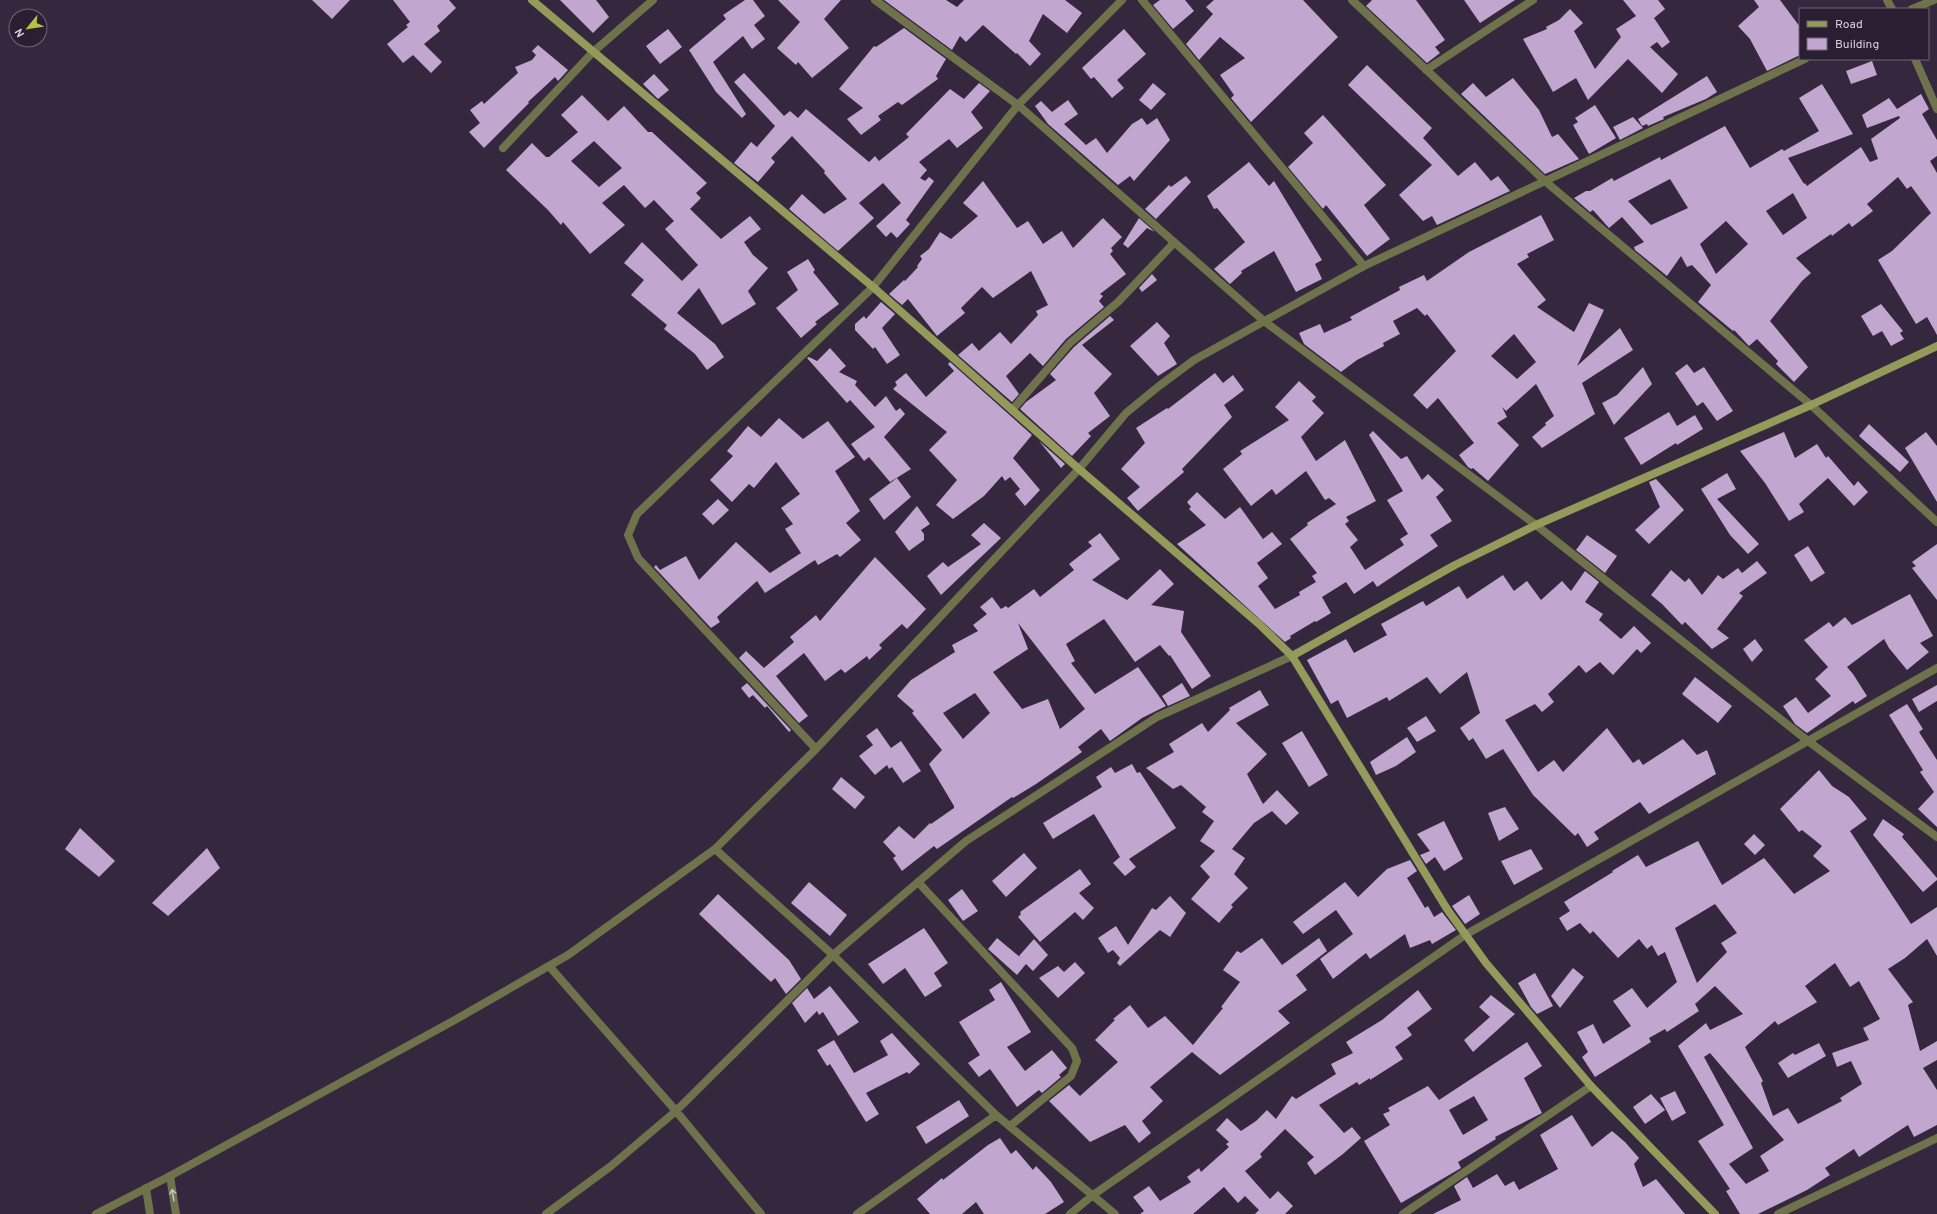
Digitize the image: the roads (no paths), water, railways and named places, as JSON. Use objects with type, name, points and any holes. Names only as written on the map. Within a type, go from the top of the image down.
[{"type":"street","points":[[532,0],[873,287],[1079,469],[1259,624],[1292,656],[1443,903],[1486,963],[1591,1086],[1716,1214]]},
{"type":"street","points":[[503,148],[593,52],[653,0]]},
{"type":"street","points":[[875,0],[1018,105],[1264,321],[1536,525],[1808,741],[1937,837]]},
{"type":"street","points":[[816,749],[638,558],[628,535],[637,514],[873,287],[1018,105],[1122,0]]},
{"type":"street","points":[[1142,0],[1364,266]]},
{"type":"street","points":[[1352,0],[1546,182],[1811,405],[1937,522]]},
{"type":"street","points":[[1426,70],[1533,0]]},
{"type":"street","points":[[1914,8],[1934,0]]},
{"type":"street","points":[[96,1214],[170,1176],[453,1021],[568,955],[715,849],[816,749],[1079,469],[1126,413],[1194,360],[1364,266],[1546,182],[1803,60]]},
{"type":"street","points":[[1915,60],[1937,108]]},
{"type":"street","points":[[1012,410],[1070,343],[1118,302],[1171,246],[1173,241]]},
{"type":"street","points":[[546,1214],[611,1166],[676,1111],[833,955],[966,841],[1157,717],[1292,656],[1455,565],[1536,525],[1811,405],[1937,346]]},
{"type":"street","points":[[1070,1214],[1093,1195],[1465,935],[1937,668]]},
{"type":"street","points":[[715,849],[833,955],[996,1115],[1115,1214]]},
{"type":"street","points":[[918,882],[1072,1048],[1077,1061],[1071,1076],[1010,1126]]},
{"type":"street","points":[[549,966],[676,1111],[761,1214]]},
{"type":"street","points":[[1403,1214],[1591,1086]]},
{"type":"street","points":[[857,1214],[996,1115]]},
{"type":"street","points":[[1778,1214],[1937,1138]]},
{"type":"street","points":[[170,1176],[176,1214]]},
{"type":"street","points":[[146,1188],[150,1214]]}]
